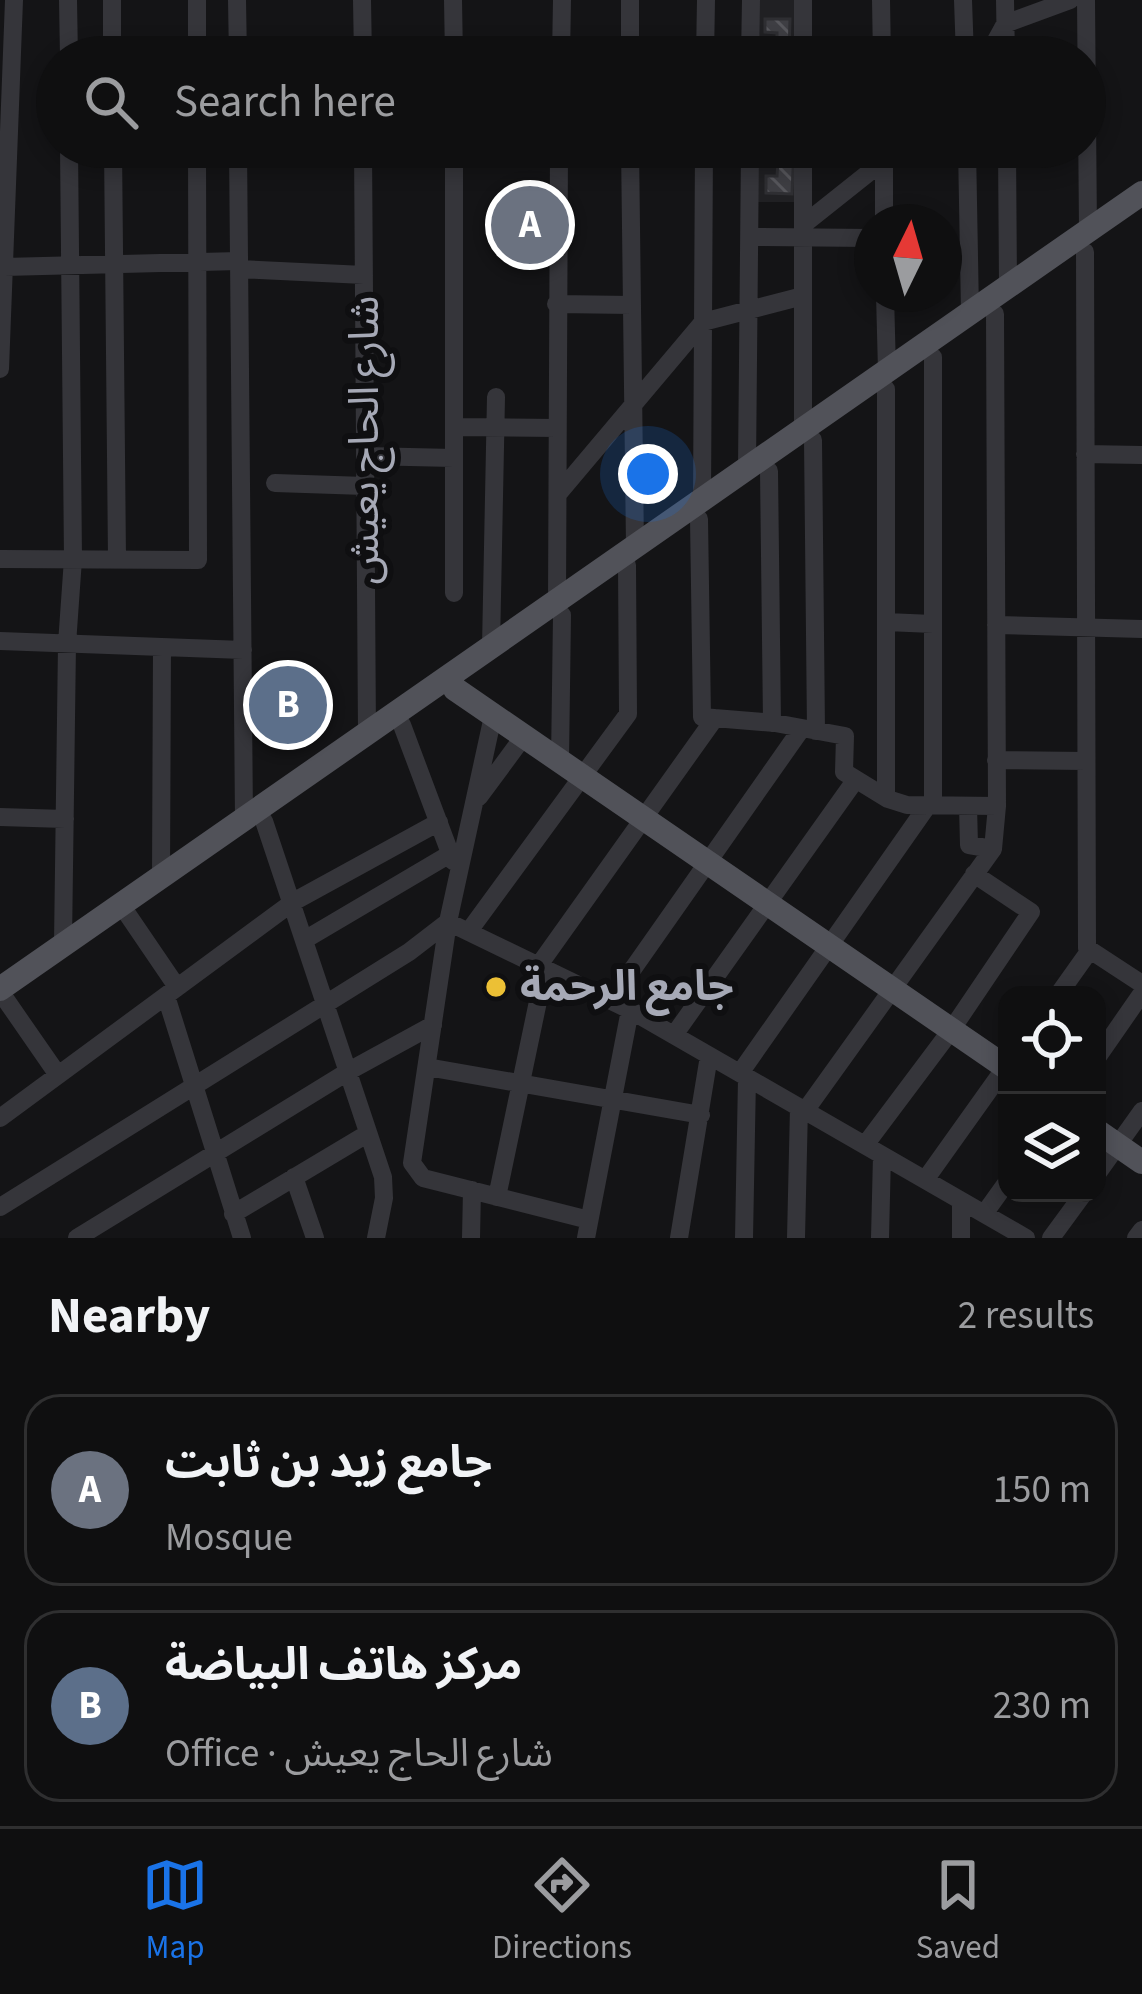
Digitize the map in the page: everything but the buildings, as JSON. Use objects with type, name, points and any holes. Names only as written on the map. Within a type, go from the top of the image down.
[{"type":"main road","points":[[2,998],[63,943],[402,725],[631,556],[1086,241],[1142,193]]},
{"type":"main road","points":[[886,380],[933,357],[1008,286],[1142,212]]},
{"type":"main road","points":[[2,998],[128,915],[367,733],[491,647],[559,608]]},
{"type":"main road","points":[[455,688],[998,1061]]},
{"type":"main road","points":[[1108,1138],[1142,1162]]},
{"type":"street","points":[[0,369],[14,0]]},
{"type":"street","points":[[68,0],[69,36]]},
{"type":"street","points":[[112,0],[112,36]]},
{"type":"street","points":[[196,0],[197,36]]},
{"type":"street","points":[[237,0],[238,36]]},
{"type":"street","points":[[362,0],[363,36]]},
{"type":"street","points":[[453,0],[454,36]]},
{"type":"street","points":[[561,36],[562,0]]},
{"type":"street","points":[[630,0],[630,36]]},
{"type":"street","points":[[705,36],[706,0]]},
{"type":"street","points":[[751,0],[751,36]]},
{"type":"street","points":[[803,0],[803,36]]},
{"type":"street","points":[[881,0],[882,36]]},
{"type":"street","points":[[963,0],[964,36]]},
{"type":"street","points":[[1005,0],[1005,36]]},
{"type":"street","points":[[998,36],[1005,24],[1070,0]]},
{"type":"street","points":[[1086,0],[1086,36]]},
{"type":"street","points":[[63,943],[67,644],[73,559],[69,168]]},
{"type":"street","points":[[113,168],[117,560]]},
{"type":"street","points":[[0,559],[198,560],[197,168]]},
{"type":"street","points":[[238,168],[243,650],[254,820],[293,902],[385,1188],[376,1238]]},
{"type":"street","name":"شارع الحاج يعيش","points":[[363,168],[367,733]]},
{"type":"street","points":[[454,168],[454,593]]},
{"type":"street","points":[[559,168],[560,760]]},
{"type":"street","points":[[469,931],[628,714],[633,408],[630,168]]},
{"type":"street","points":[[704,168],[702,718],[772,723],[845,736],[842,767],[854,782],[907,805],[997,806]]},
{"type":"street","points":[[750,168],[750,309],[772,723]]},
{"type":"street","points":[[610,1000],[707,861],[809,730],[803,168]]},
{"type":"street","points":[[803,231],[869,168]]},
{"type":"street","points":[[884,168],[884,204]]},
{"type":"street","points":[[796,1238],[802,1109],[895,989],[993,849],[996,625],[983,313],[969,168]]},
{"type":"street","points":[[1006,168],[1008,286]]},
{"type":"street","points":[[1086,168],[1087,948],[1142,989],[1106,1044]]},
{"type":"street","points":[[750,238],[803,231],[854,236]]},
{"type":"street","points":[[4,267],[197,262],[364,274]]},
{"type":"street","points":[[558,494],[703,322],[802,296]]},
{"type":"street","points":[[556,304],[632,305]]},
{"type":"street","points":[[886,312],[886,798]]},
{"type":"street","points":[[744,1238],[744,1076],[931,806],[933,357]]},
{"type":"street","points":[[491,647],[496,397]]},
{"type":"street","points":[[454,427],[557,428]]},
{"type":"street","points":[[1085,454],[1142,455]]},
{"type":"street","points":[[365,456],[454,458]]},
{"type":"street","points":[[275,483],[365,486]]},
{"type":"street","points":[[886,622],[933,624]]},
{"type":"street","points":[[996,625],[1142,629]]},
{"type":"street","points":[[0,641],[243,650]]},
{"type":"street","points":[[161,877],[162,647]]},
{"type":"street","points":[[493,716],[448,922],[412,1162],[423,1178],[497,1197],[588,1229],[630,1010]]},
{"type":"street","points":[[497,1197],[542,967],[715,718]]},
{"type":"street","points":[[402,725],[457,877]]},
{"type":"street","points":[[473,806],[524,736]]},
{"type":"street","points":[[997,760],[1086,761]]},
{"type":"street","points":[[674,1035],[854,782]]},
{"type":"street","points":[[968,806],[969,844],[993,849]]},
{"type":"street","points":[[0,817],[65,819]]},
{"type":"street","points":[[0,1118],[293,902],[439,822]]},
{"type":"street","points":[[306,939],[450,854]]},
{"type":"street","points":[[880,1238],[874,1150],[1031,912],[974,874]]},
{"type":"street","points":[[128,915],[171,992],[194,1086],[242,1238]]},
{"type":"street","points":[[448,922],[630,1010],[1026,1238]]},
{"type":"street","points":[[0,1207],[326,1004],[448,922]]},
{"type":"street","points":[[1064,986],[1090,950]]},
{"type":"street","points":[[2,998],[58,1075]]},
{"type":"street","points":[[77,1238],[433,1025]]},
{"type":"street","points":[[679,1238],[710,1056]]},
{"type":"street","points":[[427,1067],[701,1115]]},
{"type":"street","points":[[926,1180],[998,1078]]},
{"type":"street","points":[[1108,1138],[1142,1111]]},
{"type":"street","points":[[233,1214],[367,1134]]},
{"type":"street","points":[[295,1177],[315,1238]]},
{"type":"street","points":[[471,1238],[472,1190]]},
{"type":"street","points":[[984,1214],[998,1195]]},
{"type":"street","points":[[961,1201],[961,1238]]},
{"type":"street","points":[[1051,1238],[1077,1202]]},
{"type":"street","points":[[1136,1238],[1142,1230]]},
{"type":"shaded area","points":[[758,0],[795,0],[795,36],[758,36]]},
{"type":"shaded area","points":[[758,168],[795,168],[795,202],[758,202]]},
{"type":"place","name":"جامع زيد بن ثابت","points":[[530,225]]},
{"type":"place","name":"مركز هاتف البياضة","points":[[288,705]]},
{"type":"place","name":"جامع الرحمة","points":[[496,987]]}]
